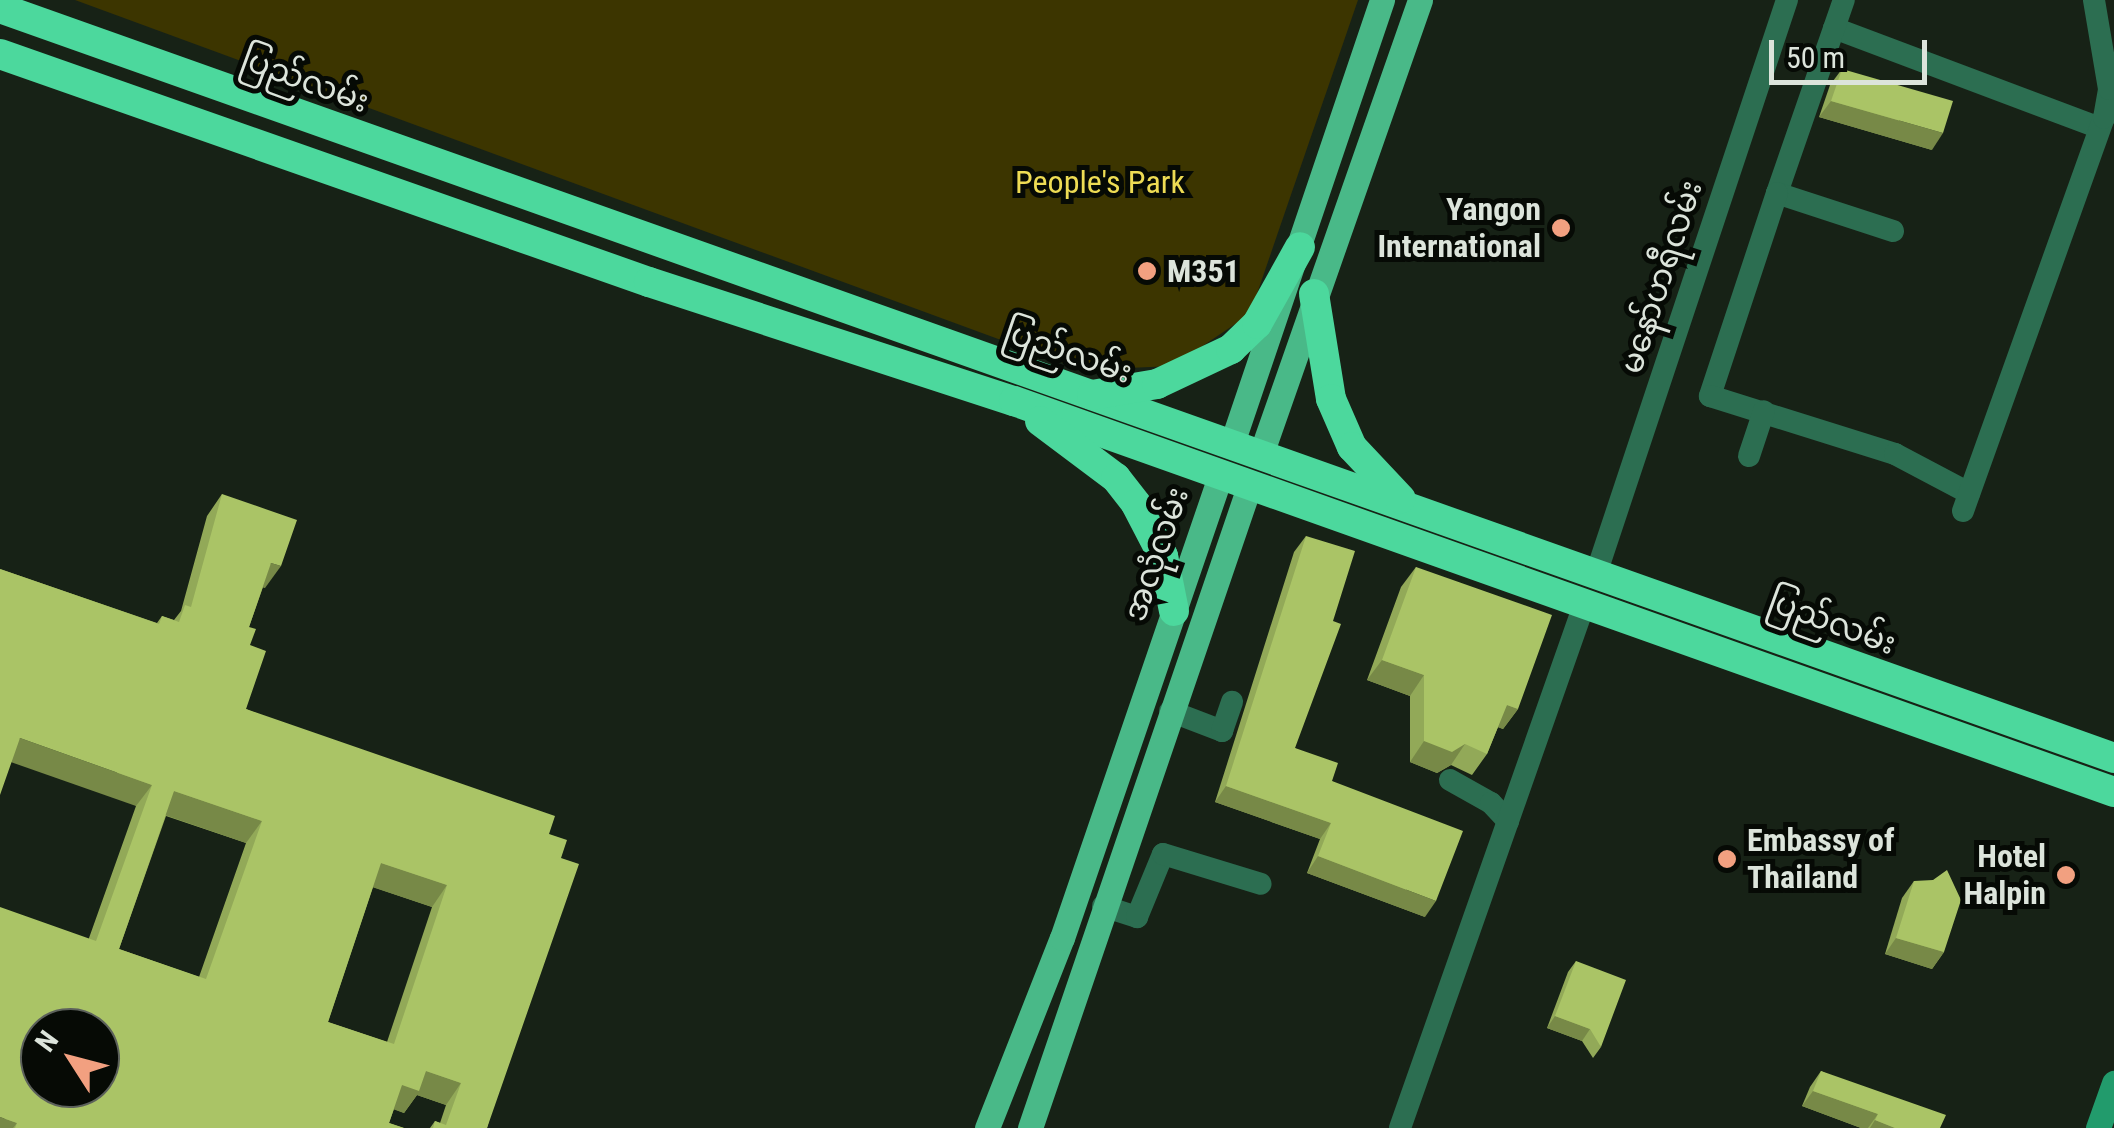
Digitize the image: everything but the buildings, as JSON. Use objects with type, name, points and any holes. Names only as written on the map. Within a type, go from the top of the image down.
[{"type":"highway","name":"ပြည်လမ်း","points":[[0,8],[2114,758]]},
{"type":"highway","name":"ပြည်လမ်း","points":[[0,54],[649,282],[1014,401],[1220,479],[2114,792]]},
{"type":"highway","points":[[1086,396],[1157,384],[1230,349],[1257,324],[1300,247]]},
{"type":"highway","points":[[1314,294],[1330,400],[1352,447],[1406,505]]},
{"type":"highway","points":[[1014,401],[1116,478],[1136,504],[1163,556],[1174,611]]},
{"type":"highway","name":"အလုံလမ်း","points":[[1220,479],[1246,448]]},
{"type":"highway","name":"အလုံလမ်း","points":[[1246,448],[1249,487]]},
{"type":"main road","name":"အလုံလမ်း","points":[[1246,448],[1300,247],[1382,0]]},
{"type":"main road","name":"အလုံလမ်း","points":[[1246,448],[1314,294],[1420,0]]},
{"type":"main road","points":[[1320,186],[1350,196]]},
{"type":"main road","name":"အလုံလမ်း","points":[[987,1128],[1062,938],[1220,479]]},
{"type":"main road","name":"အလုံလမ်း","points":[[1030,1128],[1102,906],[1249,487]]},
{"type":"street","name":"မနော်ဟရီလမ်း","points":[[1596,574],[1787,0]]},
{"type":"street","points":[[1844,0],[1710,396],[1895,454],[1966,502],[2105,122],[2108,89],[2094,0]]},
{"type":"street","points":[[1834,28],[2105,122]]},
{"type":"street","points":[[1777,193],[1893,231]]},
{"type":"street","points":[[1749,456],[1764,411]]},
{"type":"street","points":[[1400,1128],[1584,605]]},
{"type":"street","points":[[1170,710],[1222,731],[1232,702]]},
{"type":"street","points":[[1450,780],[1491,802],[1508,821]]},
{"type":"street","points":[[1102,906],[1138,917],[1163,854],[1261,884]]},
{"type":"street","points":[[2098,1128],[2114,1083]]},
{"type":"green space","name":"People's Park","points":[[75,0],[1358,0],[1250,314],[1173,366],[1083,370]]},
{"type":"place","name":"Yangon International","points":[[1561,228]]},
{"type":"place","name":"M351","points":[[1147,271]]},
{"type":"place","name":"Embassy of Thailand","points":[[1727,859]]},
{"type":"place","name":"Hotel Halpin","points":[[2066,875]]}]
